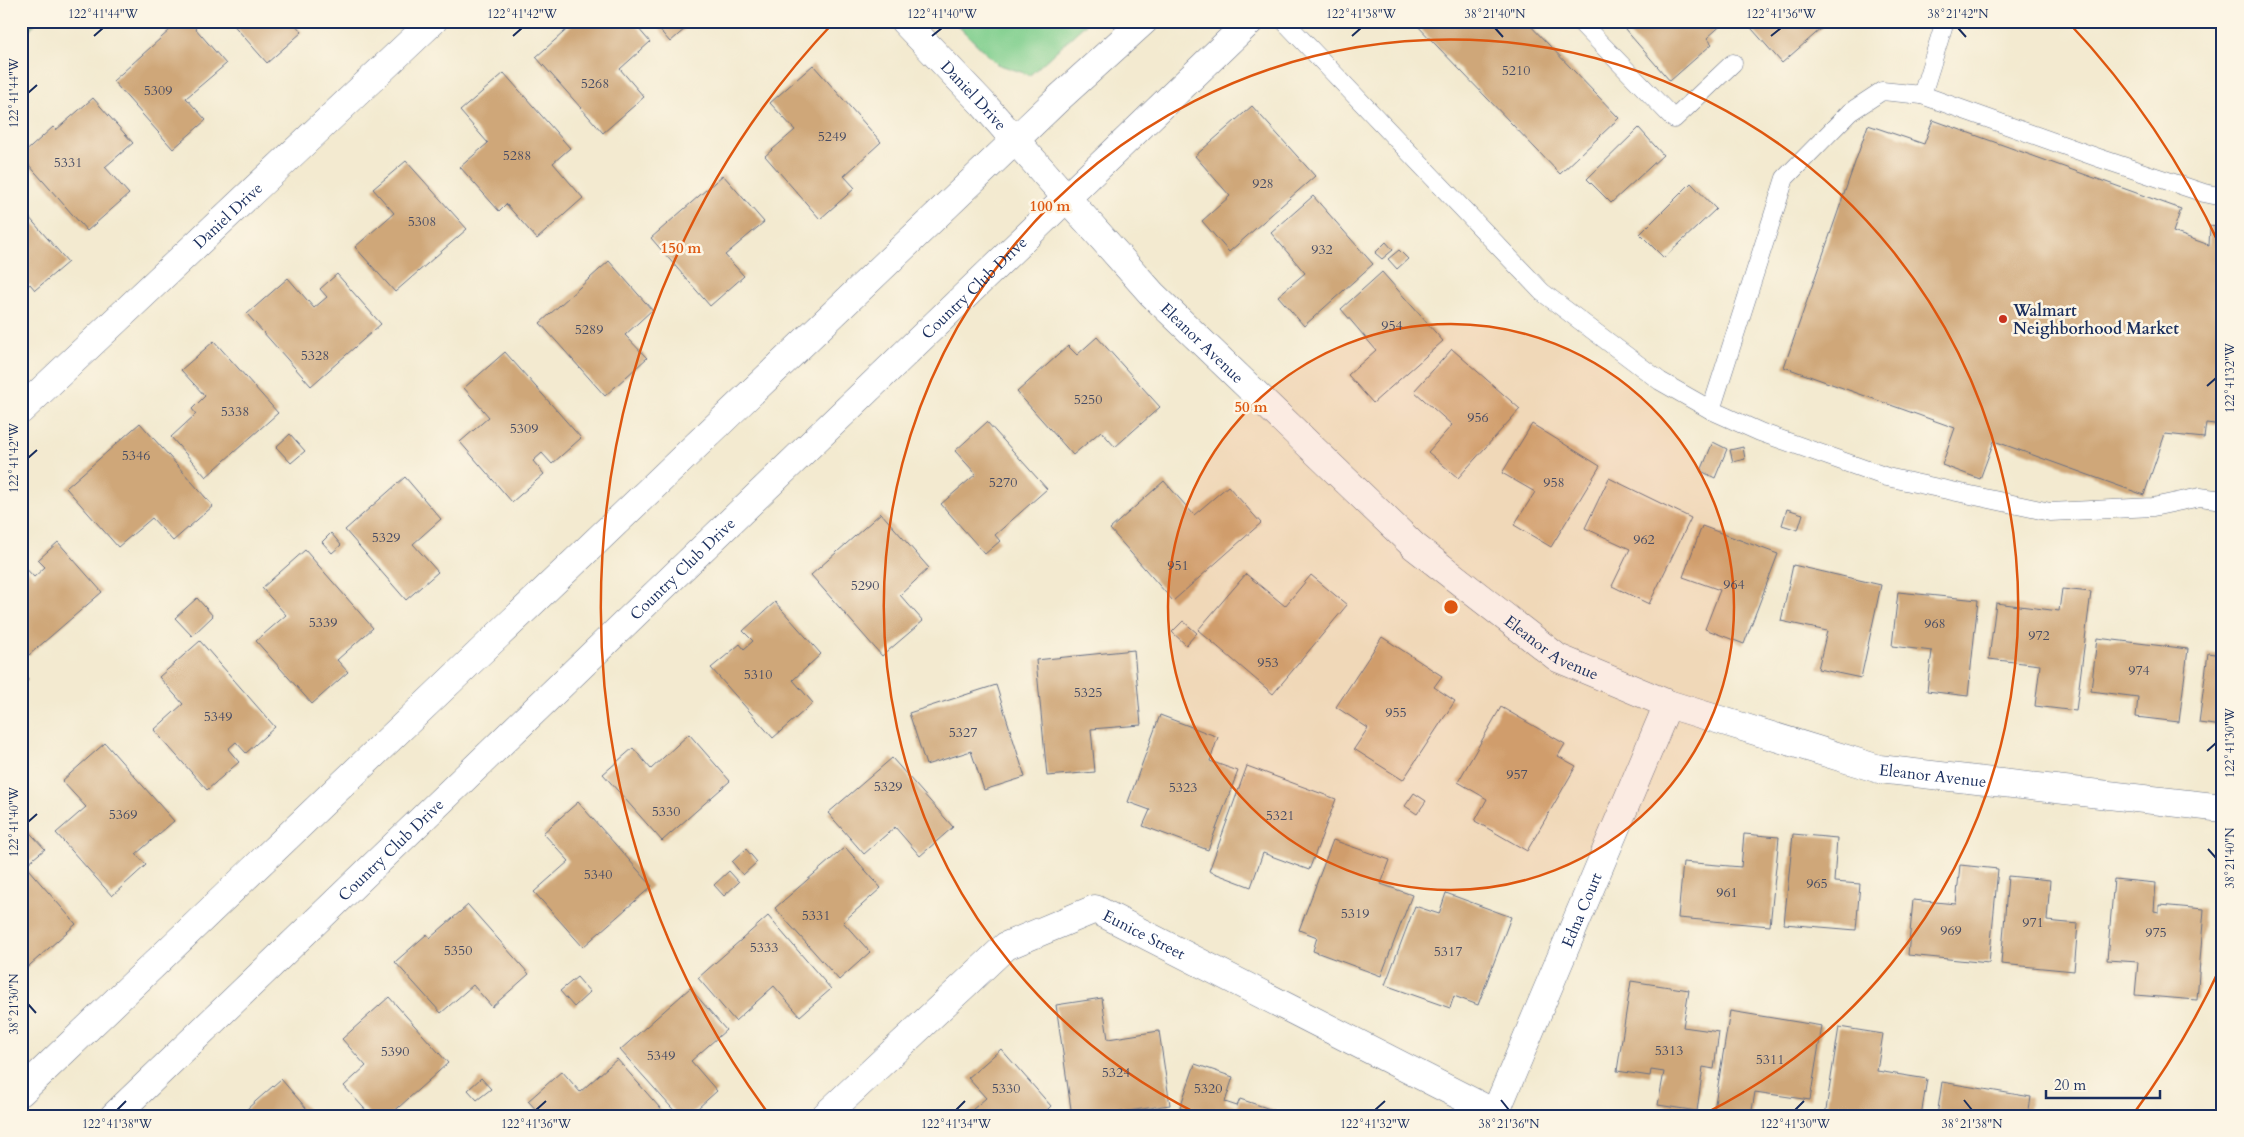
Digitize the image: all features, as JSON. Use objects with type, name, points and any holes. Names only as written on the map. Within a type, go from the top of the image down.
[{"type":"street","name":"Daniel Drive","points":[[21,410],[434,21]]},
{"type":"street","name":"Daniel Drive","points":[[904,21],[1044,172]]},
{"type":"street","points":[[21,1092],[1058,99],[1144,21]]},
{"type":"street","name":"Country Club Drive","points":[[114,1116],[1250,21]]},
{"type":"street","name":"Eleanor Avenue","points":[[1044,172],[1152,294],[1414,546],[1558,658],[1668,704],[1878,768],[2223,808]]},
{"type":"street","name":"Edna Court","points":[[1496,1115],[1668,704]]},
{"type":"street","name":"Eunice Street","points":[[824,1116],[1006,946],[1095,909],[1496,1115]]},
{"type":"lane","points":[[1284,21],[1542,292],[1660,381],[1711,410],[1760,432],[1887,477],[2050,512],[2153,507],[2200,497],[2223,500]]},
{"type":"lane","points":[[1579,21],[1674,119],[1733,63]]},
{"type":"lane","points":[[1922,95],[1945,21]]},
{"type":"lane","points":[[1711,410],[1785,178],[1850,112],[1882,91],[1922,95],[2099,158],[2204,193],[2223,197]]},
{"type":"green space","points":[[21,21],[38,21],[21,38]]},
{"type":"green space","points":[[953,21],[1089,21],[1030,75],[997,64]]},
{"type":"building","points":[[180,21],[189,21],[226,64],[186,98],[206,120],[173,149],[113,81]]},
{"type":"building","points":[[230,21],[292,21],[302,32],[267,63]]},
{"type":"building","points":[[569,21],[632,21],[650,42],[620,69],[644,97],[603,133],[536,57],[572,25]]},
{"type":"building","points":[[652,21],[694,21],[670,42]]},
{"type":"building","points":[[1413,21],[1526,21],[1619,118],[1560,174]]},
{"type":"building","points":[[1618,21],[1726,21],[1707,38],[1712,44],[1670,81]]},
{"type":"building","points":[[1745,21],[1830,21],[1782,63]]},
{"type":"building","points":[[813,65],[881,142],[844,176],[855,188],[820,219],[765,156],[795,130],[770,103]]},
{"type":"building","points":[[504,73],[570,148],[553,163],[583,198],[537,239],[506,204],[499,211],[460,167],[488,143],[460,111]]},
{"type":"building","points":[[93,98],[133,143],[105,167],[129,194],[87,231],[21,156],[53,127],[56,130]]},
{"type":"building","points":[[1252,106],[1315,176],[1229,252],[1202,221],[1230,196],[1195,156]]},
{"type":"building","name":"Walmart Neighborhood Market","points":[[1933,120],[2181,209],[2173,232],[2209,245],[2210,226],[2223,228],[2223,425],[2206,423],[2204,438],[2165,434],[2144,495],[1994,441],[1980,479],[1942,465],[1955,428],[1784,367],[1868,125],[1924,144]]},
{"type":"building","points":[[1639,128],[1663,155],[1611,203],[1587,179]]},
{"type":"building","points":[[406,161],[467,229],[395,292],[355,247],[394,213],[373,189]]},
{"type":"building","points":[[723,175],[764,222],[725,255],[744,276],[710,306],[651,238]]},
{"type":"building","points":[[1691,183],[1716,209],[1664,258],[1640,234]]},
{"type":"building","points":[[1313,196],[1373,264],[1304,326],[1278,296],[1305,273],[1271,233]]},
{"type":"building","points":[[21,208],[68,262],[35,290],[30,284],[21,292]]},
{"type":"building","points":[[1386,242],[1393,250],[1382,259],[1375,253]]},
{"type":"building","points":[[1399,250],[1408,259],[1397,269],[1388,259]]},
{"type":"building","points":[[609,261],[652,310],[625,335],[647,358],[605,396],[540,323]]},
{"type":"building","points":[[1382,272],[1443,341],[1373,403],[1348,375],[1376,350],[1341,309]]},
{"type":"building","points":[[337,274],[381,324],[311,386],[247,314],[288,278],[314,308],[327,297],[320,289]]},
{"type":"building","points":[[1097,337],[1160,407],[1115,447],[1101,431],[1073,455],[1017,392],[1068,346],[1077,355]]},
{"type":"building","points":[[214,341],[278,413],[206,477],[171,437],[196,414],[192,409],[205,396],[181,370]]},
{"type":"building","points":[[1452,349],[1520,409],[1458,478],[1428,452],[1452,425],[1414,391]]},
{"type":"building","points":[[505,352],[581,438],[552,464],[542,453],[533,461],[544,474],[512,502],[460,442],[489,417],[464,388]]},
{"type":"building","points":[[987,422],[1047,489],[995,535],[1000,541],[985,554],[941,504],[976,474],[955,451]]},
{"type":"building","points":[[140,423],[213,506],[173,541],[152,518],[118,547],[66,488]]},
{"type":"building","points":[[1532,424],[1600,466],[1551,547],[1514,525],[1535,492],[1502,473]]},
{"type":"building","points":[[290,434],[305,451],[291,463],[276,447]]},
{"type":"building","points":[[1713,442],[1727,449],[1715,478],[1701,471]]},
{"type":"building","points":[[1743,447],[1745,459],[1733,462],[1730,450]]},
{"type":"building","points":[[405,477],[441,519],[413,544],[438,572],[406,600],[345,530]]},
{"type":"building","points":[[1609,478],[1691,518],[1649,604],[1612,586],[1630,549],[1585,528]]},
{"type":"building","points":[[1164,481],[1194,515],[1228,486],[1261,523],[1173,601],[1110,529]]},
{"type":"building","points":[[1787,509],[1803,514],[1798,530],[1782,525]]},
{"type":"building","points":[[881,513],[929,568],[900,595],[923,621],[882,656],[811,575]]},
{"type":"building","points":[[1702,526],[1778,554],[1744,644],[1705,629],[1720,590],[1683,577]]},
{"type":"building","points":[[331,533],[341,545],[332,553],[322,542]]},
{"type":"building","points":[[58,542],[102,592],[29,655],[21,646],[21,563],[34,577],[45,567],[38,560]]},
{"type":"building","points":[[305,550],[373,628],[337,660],[348,672],[312,704],[256,641],[286,615],[262,588]]},
{"type":"building","points":[[1793,565],[1881,585],[1861,678],[1818,669],[1827,631],[1781,621]]},
{"type":"building","points":[[1246,574],[1285,606],[1311,575],[1347,605],[1273,694],[1198,630]]},
{"type":"building","points":[[2062,589],[2091,592],[2076,711],[2035,706],[2040,665],[1989,659],[1996,603],[2059,611]]},
{"type":"building","points":[[1898,592],[1978,600],[1968,696],[1927,691],[1932,651],[1892,646]]},
{"type":"building","points":[[197,598],[213,616],[192,636],[175,618]]},
{"type":"building","points":[[775,602],[821,654],[793,680],[813,703],[773,738],[711,668],[740,644],[744,649],[753,641],[743,631]]},
{"type":"building","points":[[1183,621],[1197,633],[1186,645],[1172,632]]},
{"type":"building","points":[[1382,637],[1442,676],[1434,687],[1455,701],[1403,780],[1354,749],[1368,728],[1336,707]]},
{"type":"building","points":[[2097,638],[2188,649],[2179,722],[2136,717],[2138,697],[2091,691]]},
{"type":"building","points":[[200,641],[275,727],[246,753],[236,742],[228,749],[239,762],[207,790],[154,730],[183,704],[159,677]]},
{"type":"building","points":[[1134,650],[1141,725],[1091,729],[1095,772],[1047,776],[1036,660]]},
{"type":"building","points":[[2208,653],[2223,655],[2223,726],[2199,723]]},
{"type":"building","points":[[21,672],[28,680],[21,686]]},
{"type":"building","points":[[996,685],[1025,777],[984,790],[971,751],[926,765],[909,713]]},
{"type":"building","points":[[1501,707],[1565,744],[1558,756],[1576,766],[1527,851],[1475,821],[1487,799],[1458,782]]},
{"type":"building","points":[[1160,715],[1218,737],[1210,761],[1238,771],[1208,850],[1143,826],[1150,810],[1128,802]]},
{"type":"building","points":[[689,734],[730,781],[662,841],[603,774],[633,748],[651,769]]},
{"type":"building","points":[[105,743],[174,821],[136,854],[146,865],[112,896],[56,833],[86,807],[62,781]]},
{"type":"building","points":[[892,758],[953,827],[920,856],[895,827],[864,854],[828,813]]},
{"type":"building","points":[[1247,766],[1336,799],[1309,870],[1263,853],[1251,887],[1209,871]]},
{"type":"building","points":[[1414,793],[1426,801],[1417,814],[1405,806]]},
{"type":"building","points":[[578,802],[652,886],[583,947],[534,892],[569,861],[543,833]]},
{"type":"building","points":[[21,823],[45,849],[28,863],[21,855]]},
{"type":"building","points":[[1744,834],[1779,837],[1770,926],[1678,918],[1683,862],[1741,867]]},
{"type":"building","points":[[1793,834],[1837,838],[1834,882],[1860,884],[1856,930],[1784,924]]},
{"type":"building","points":[[1333,840],[1390,860],[1381,884],[1412,895],[1381,976],[1313,951],[1317,937],[1299,930]]},
{"type":"building","points":[[845,847],[881,888],[843,922],[870,952],[839,980],[775,908]]},
{"type":"building","points":[[746,849],[757,862],[743,875],[732,862]]},
{"type":"building","points":[[21,861],[76,924],[21,973]]},
{"type":"building","points":[[1960,865],[1998,869],[1989,963],[1908,955],[1913,900],[1956,904]]},
{"type":"building","points":[[729,871],[739,882],[724,896],[714,885]]},
{"type":"building","points":[[2008,876],[2050,880],[2047,921],[2078,924],[2074,971],[2001,964]]},
{"type":"building","points":[[2114,879],[2156,883],[2154,911],[2159,912],[2159,905],[2204,909],[2197,1000],[2135,995],[2138,962],[2107,960]]},
{"type":"building","points":[[1446,893],[1511,917],[1478,1005],[1454,996],[1450,1008],[1385,985],[1415,906],[1439,914]]},
{"type":"building","points":[[468,905],[529,974],[492,1007],[473,985],[441,1013],[395,962],[427,934],[430,938]]},
{"type":"building","points":[[768,916],[831,989],[800,1016],[774,986],[735,1021],[698,978]]},
{"type":"building","points":[[577,977],[590,992],[574,1007],[560,991]]},
{"type":"building","points":[[1631,981],[1689,990],[1683,1027],[1719,1032],[1714,1069],[1703,1067],[1697,1111],[1658,1105],[1664,1072],[1651,1070],[1650,1076],[1617,1071]]},
{"type":"building","points":[[690,988],[726,1030],[691,1061],[717,1091],[689,1116],[679,1116],[620,1050]]},
{"type":"building","points":[[389,997],[448,1063],[389,1116],[371,1116],[344,1086],[366,1066],[342,1039]]},
{"type":"building","points":[[1102,998],[1108,1039],[1159,1031],[1170,1105],[1093,1116],[1072,1116],[1056,1005]]},
{"type":"building","points":[[1730,1011],[1822,1026],[1810,1100],[1755,1092],[1751,1116],[1713,1116]]},
{"type":"building","points":[[1839,1027],[1883,1034],[1877,1071],[1927,1079],[1921,1116],[1825,1116]]},
{"type":"building","points":[[1001,1049],[1051,1106],[1041,1116],[965,1116],[986,1098],[968,1078]]},
{"type":"building","points":[[617,1059],[667,1116],[542,1116],[528,1101],[562,1071],[580,1092]]},
{"type":"building","points":[[1195,1064],[1233,1077],[1225,1102],[1237,1106],[1240,1099],[1276,1111],[1275,1116],[1177,1116]]},
{"type":"building","points":[[481,1078],[491,1089],[477,1100],[468,1090]]},
{"type":"building","points":[[281,1079],[313,1116],[239,1116]]},
{"type":"building","points":[[1942,1082],[2031,1097],[2028,1116],[1937,1116]]},
{"type":"place","name":"Walmart Neighborhood Market","points":[[2003,319]]}]
